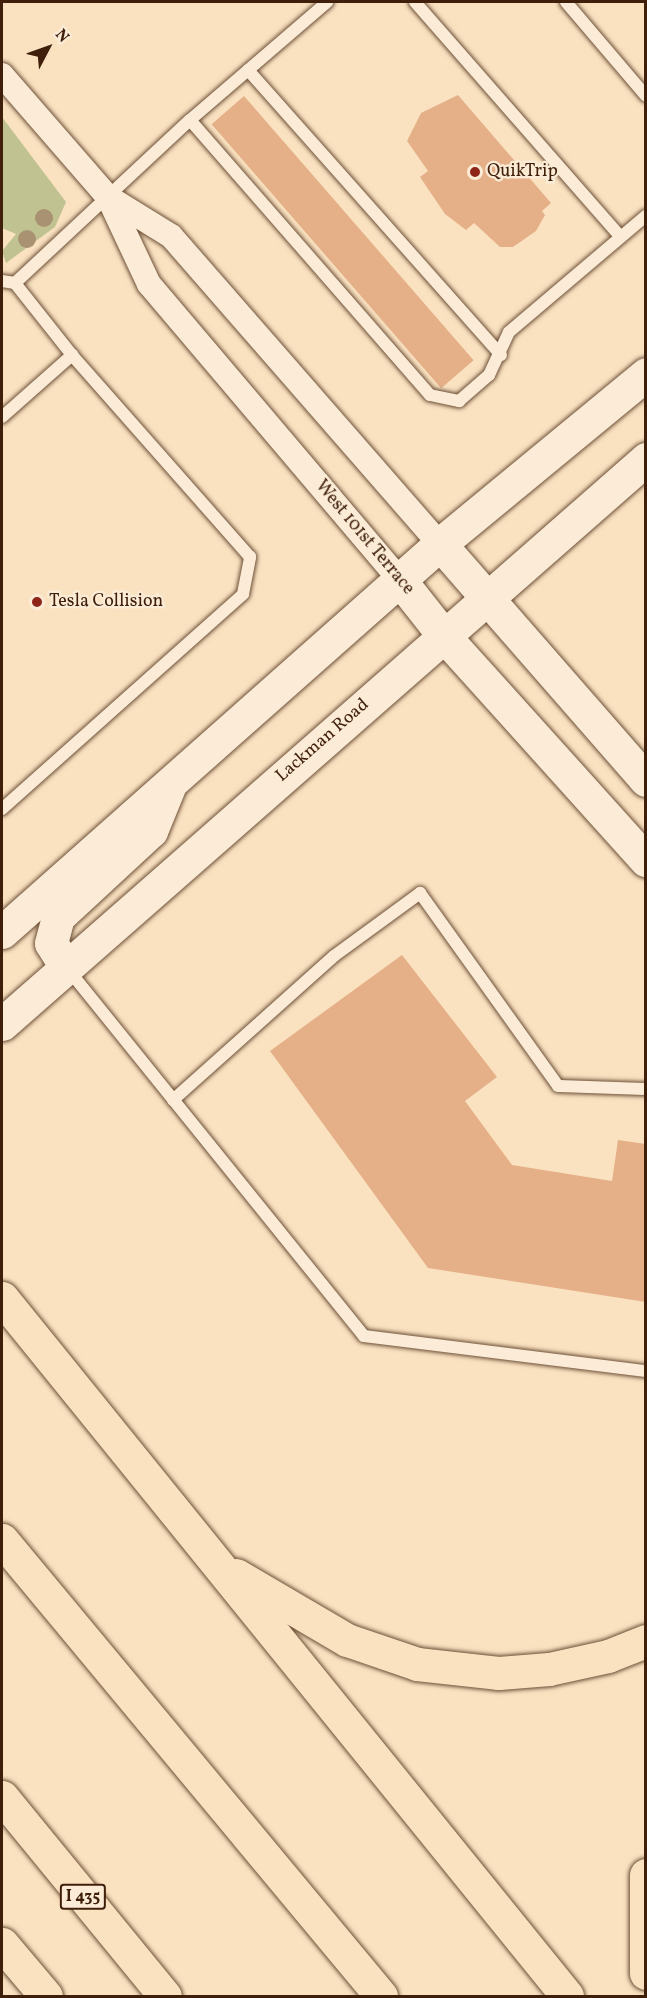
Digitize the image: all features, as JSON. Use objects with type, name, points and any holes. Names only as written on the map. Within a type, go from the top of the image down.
[{"type":"highway","points":[[2,1298],[567,1996]]},
{"type":"highway","points":[[2,1540],[381,1996]]},
{"type":"highway","points":[[218,1564],[347,1640],[417,1664],[500,1672],[549,1669],[608,1656],[645,1641]]},
{"type":"highway","name":"I 435","points":[[2,1797],[165,1996]]},
{"type":"highway","points":[[645,1875],[645,1973]]},
{"type":"highway","points":[[2,1944],[45,1996]]},
{"type":"main road","points":[[2,932],[399,579],[645,374]]},
{"type":"main road","name":"Lackman Road","points":[[2,1024],[645,459]]},
{"type":"main road","name":"West 101st Terrace","points":[[440,544],[645,780]]},
{"type":"main road","name":"West 101st Terrace","points":[[399,579],[444,636],[645,860]]},
{"type":"main road","points":[[66,967],[51,943],[58,917],[151,831],[172,779]]},
{"type":"street","name":"West 101st Terrace","points":[[2,75],[108,197],[149,284],[399,579]]},
{"type":"street","name":"West 101st Terrace","points":[[108,197],[171,236],[440,544]]},
{"type":"lane","points":[[15,283],[190,120],[327,2]]},
{"type":"lane","points":[[415,2],[620,236]]},
{"type":"lane","points":[[566,2],[645,96]]},
{"type":"lane","points":[[248,70],[501,355]]},
{"type":"lane","points":[[190,120],[430,395],[459,401],[489,375],[501,355],[509,332],[645,216]]},
{"type":"lane","points":[[2,281],[15,283],[72,355],[250,557],[243,594],[2,809]]},
{"type":"lane","points":[[2,417],[72,355]]},
{"type":"lane","points":[[173,1100],[334,956],[420,893],[558,1086],[645,1089]]},
{"type":"lane","points":[[66,967],[364,1336],[645,1371]]},
{"type":"green space","points":[[2,117],[66,202],[55,227],[6,263],[2,251],[16,234],[2,228]]},
{"type":"building","name":"QuikTrip","points":[[458,95],[551,203],[542,211],[545,215],[536,231],[513,247],[500,247],[474,223],[466,230],[445,214],[420,177],[428,171],[407,141],[421,113]]},
{"type":"building","points":[[244,96],[474,360],[441,388],[212,124]]},
{"type":"building","points":[[402,955],[497,1077],[465,1101],[512,1165],[612,1181],[618,1140],[646,1144],[646,1302],[428,1268],[270,1051]]},
{"type":"place","name":"QuikTrip","points":[[475,172]]},
{"type":"place","name":"Tesla Collision","points":[[37,602]]}]
